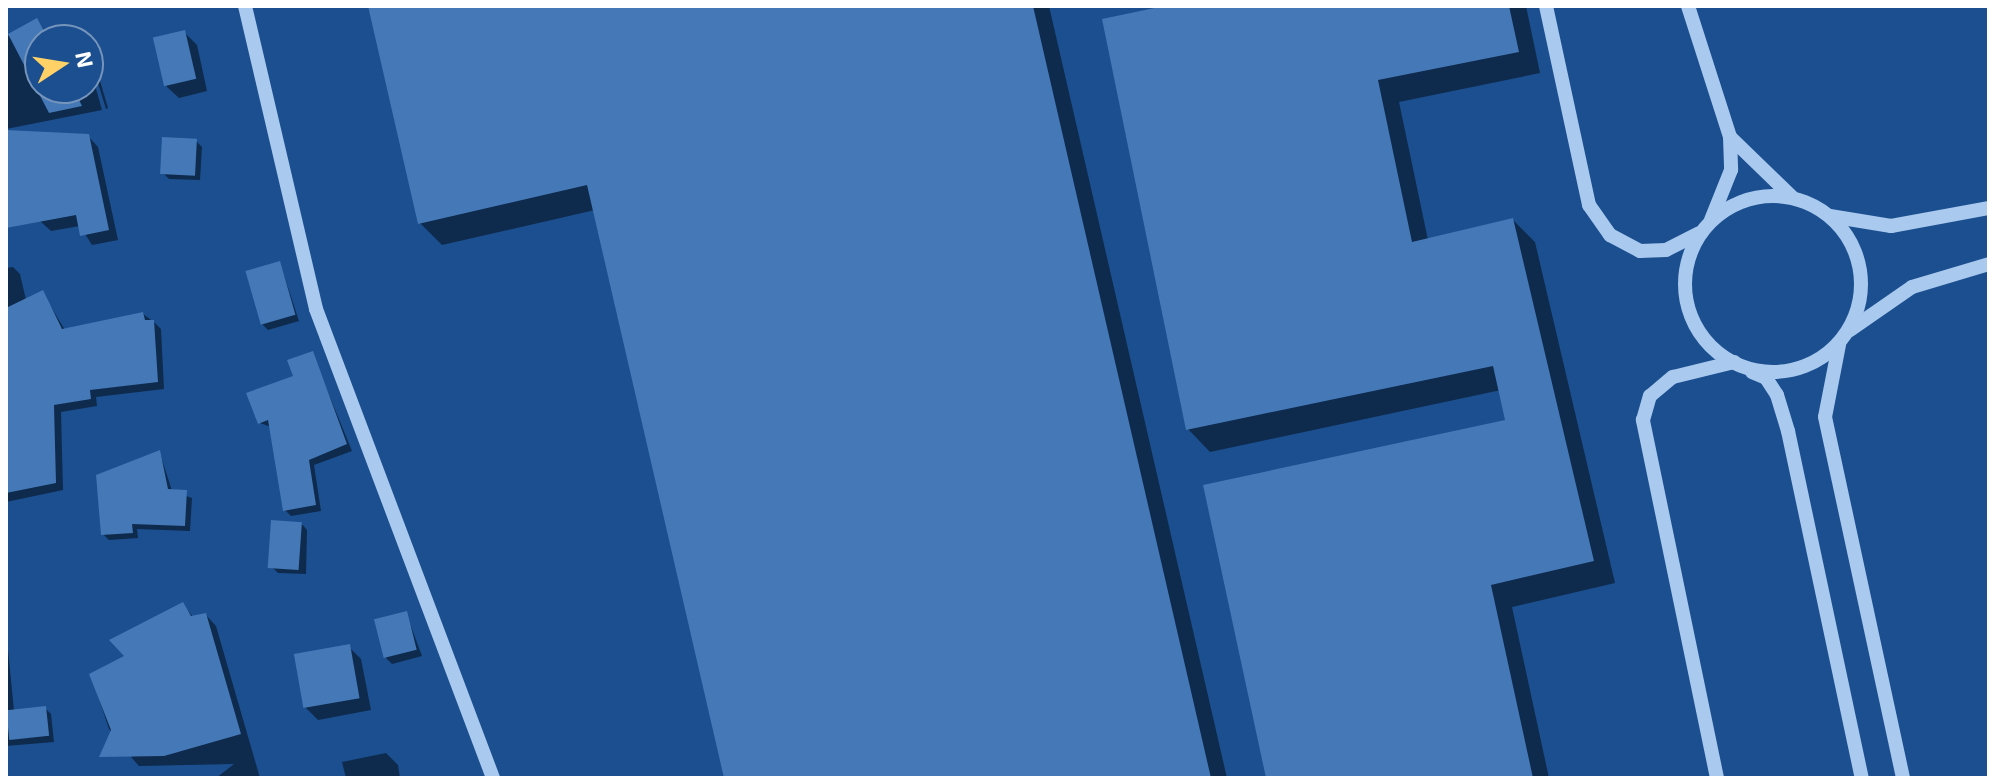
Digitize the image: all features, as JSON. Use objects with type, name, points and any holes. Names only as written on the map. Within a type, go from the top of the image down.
[{"type":"street","points":[[245,6],[316,309],[493,778]]},
{"type":"street","points":[[1546,6],[1589,205],[1610,235],[1640,251],[1666,250],[1750,198],[1792,197]]},
{"type":"street","points":[[1688,6],[1730,137],[1731,170],[1707,226],[1691,251],[1684,284],[1693,323],[1715,352],[1772,386],[1788,431],[1862,778]]},
{"type":"street","points":[[1730,137],[1792,197],[1830,216],[1891,226],[1989,208]]},
{"type":"street","points":[[1830,216],[1853,247],[1861,271],[1825,417],[1903,778]]},
{"type":"street","points":[[1717,778],[1643,420],[1650,396],[1673,377],[1740,366],[1783,373],[1813,364],[1845,336],[1912,287],[1989,264]]},
{"type":"building","points":[[368,6],[1033,6],[1211,778],[724,778],[587,185],[418,224]]},
{"type":"building","points":[[1164,6],[1509,6],[1519,52],[1378,80],[1412,242],[1513,218],[1594,561],[1491,585],[1533,778],[1266,778],[1203,485],[1505,420],[1493,366],[1186,430],[1102,19]]},
{"type":"building","points":[[37,18],[40,24],[26,24]]},
{"type":"building","points":[[24,25],[24,65],[8,34]]},
{"type":"building","points":[[185,30],[196,79],[164,86],[153,37]]},
{"type":"building","points":[[44,104],[82,106],[49,113]]},
{"type":"building","points":[[6,130],[89,134],[109,230],[80,236],[76,215],[6,228]]},
{"type":"building","points":[[162,137],[197,139],[195,176],[160,174]]},
{"type":"building","points":[[280,261],[295,315],[261,325],[245,271]]},
{"type":"building","points":[[43,290],[62,329],[143,312],[145,320],[154,320],[158,382],[90,390],[91,399],[54,405],[56,483],[6,493],[6,308]]},
{"type":"building","points":[[313,351],[347,444],[309,460],[316,505],[283,511],[268,420],[258,424],[246,393],[293,376],[287,360]]},
{"type":"building","points":[[160,450],[168,489],[187,490],[185,526],[132,524],[133,533],[101,535],[96,475]]},
{"type":"building","points":[[271,520],[302,522],[299,570],[268,568]]},
{"type":"building","points":[[183,602],[191,616],[206,613],[241,734],[164,756],[99,757],[111,730],[89,674],[124,656],[109,640]]},
{"type":"building","points":[[407,611],[417,650],[384,658],[374,619]]},
{"type":"building","points":[[350,644],[360,698],[303,708],[294,654]]},
{"type":"building","points":[[46,706],[49,736],[9,740],[6,710]]}]
